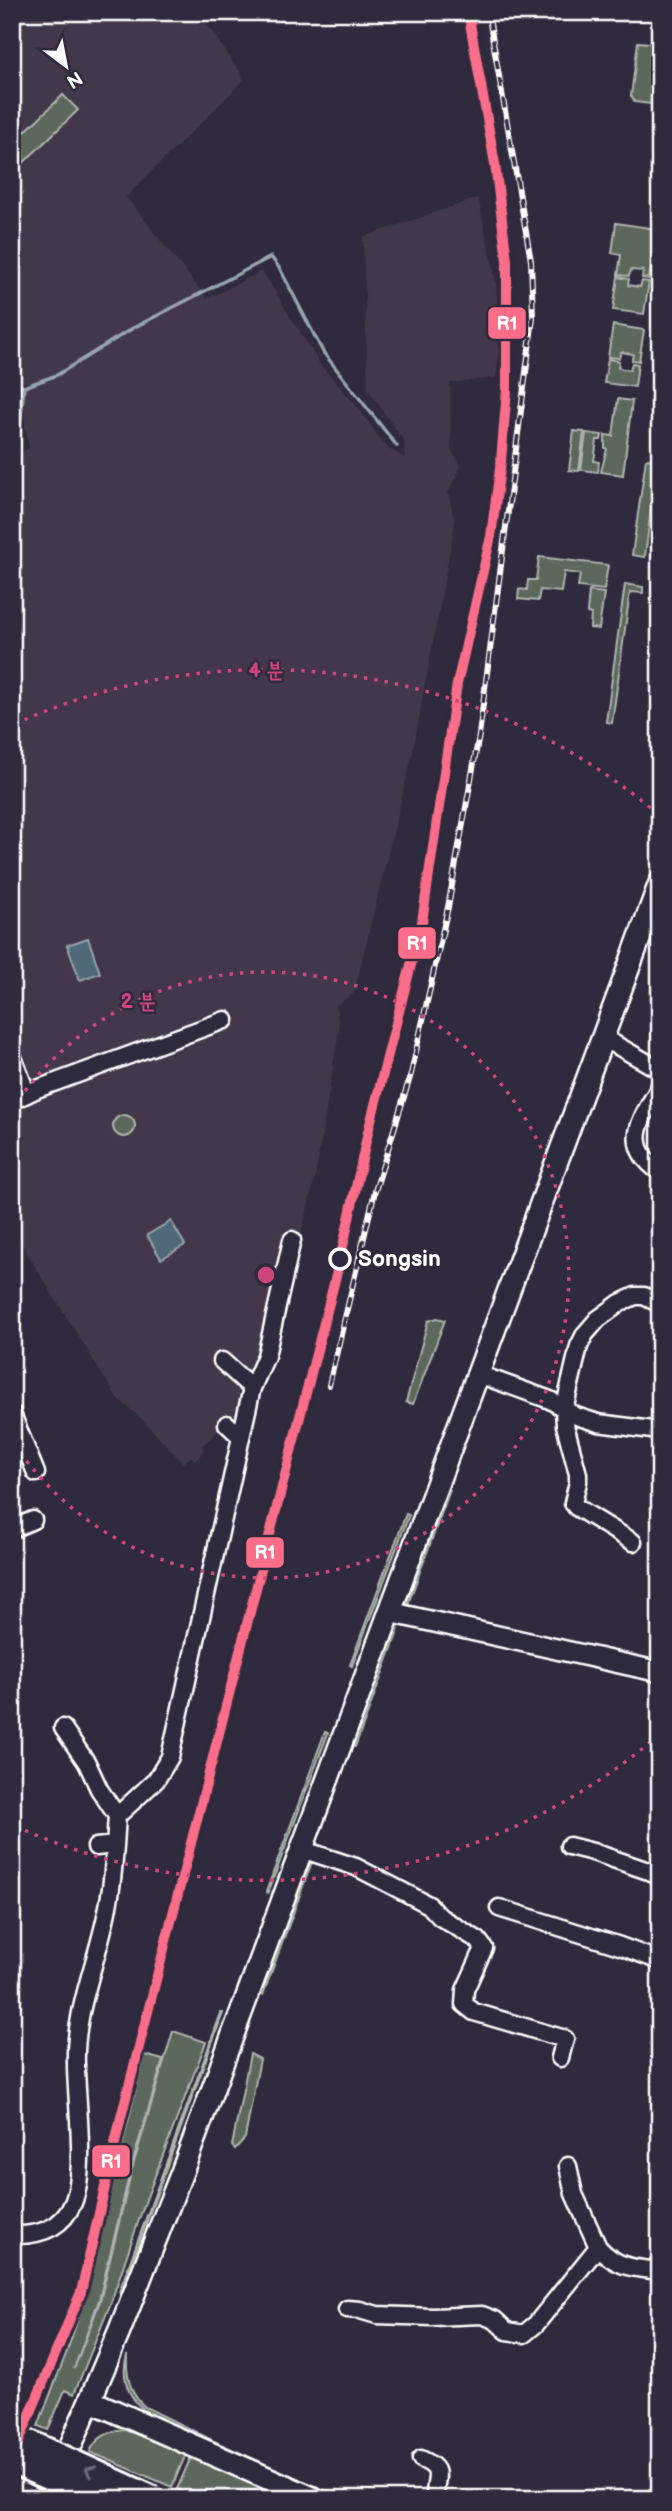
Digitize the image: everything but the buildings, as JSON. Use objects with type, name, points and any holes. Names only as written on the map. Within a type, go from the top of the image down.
[{"type":"main road","points":[[71,2445],[182,2172],[660,883]]},
{"type":"main road","points":[[91,2401],[315,2499]]},
{"type":"main road","points":[[12,2435],[153,2499]]},
{"type":"main road","points":[[12,2461],[97,2499]]},
{"type":"street","points":[[12,1055],[20,1097],[225,1020]]},
{"type":"street","points":[[602,1037],[660,1070]]},
{"type":"street","points":[[660,1086],[636,1136],[638,1149],[646,1161],[660,1172]]},
{"type":"street","points":[[117,1816],[156,1780],[170,1757],[252,1388],[266,1356],[292,1240]]},
{"type":"street","points":[[633,1542],[573,1503],[579,1482],[564,1410],[579,1346],[598,1319],[635,1296],[644,1296],[660,1304]]},
{"type":"street","points":[[222,1361],[252,1388]]},
{"type":"street","points":[[478,1374],[550,1401],[564,1410],[598,1423],[652,1430]]},
{"type":"street","points":[[12,1414],[36,1473]]},
{"type":"street","points":[[227,1424],[241,1437]]},
{"type":"street","points":[[12,1530],[33,1520]]},
{"type":"street","points":[[389,1612],[660,1672]]},
{"type":"street","points":[[12,2235],[27,2236],[56,2227],[65,2218],[74,2201],[79,2172],[75,2061],[79,2027],[109,1902],[117,1816],[99,1789],[87,1763],[63,1728]]},
{"type":"street","points":[[96,1847],[114,1845]]},
{"type":"street","points":[[569,1846],[660,1875]]},
{"type":"street","points":[[300,1849],[356,1867],[429,1905],[440,1917],[478,1940],[484,1948],[465,1990],[464,2004],[474,2012],[565,2039],[560,2058]]},
{"type":"street","points":[[499,1908],[660,1961]]},
{"type":"street","points":[[568,2166],[574,2194],[598,2247],[604,2254],[628,2269],[660,2271]]},
{"type":"street","points":[[347,2309],[377,2315],[482,2315],[495,2320],[507,2331],[524,2334],[536,2324],[598,2247]]},
{"type":"street","points":[[421,2459],[435,2465],[438,2470],[435,2499]]},
{"type":"street","points":[[655,2499],[660,2495]]},
{"type":"shaded area","points":[[12,12],[198,12],[245,79],[126,197],[207,299],[262,271],[322,367],[357,406],[389,449],[405,458],[404,441],[368,390],[363,237],[478,198],[496,282],[499,348],[496,378],[450,383],[451,449],[461,466],[448,493],[455,522],[412,756],[354,993],[336,1005],[339,1030],[315,1178],[270,1360],[250,1427],[221,1428],[202,1446],[204,1451],[195,1460],[191,1457],[183,1463],[141,1418],[117,1398],[12,1229],[12,1085],[28,1078],[12,1037],[12,519],[19,517],[12,499],[12,458],[29,448],[24,416],[26,383],[12,376]]},
{"type":"green space","points":[[638,42],[660,44],[652,96],[660,97],[660,105],[635,102],[631,96]]},
{"type":"green space","points":[[63,95],[78,110],[19,167],[12,164],[12,144]]},
{"type":"green space","points":[[616,223],[657,229],[649,279],[642,278],[643,271],[631,270],[629,276],[618,275],[621,255],[612,253]]},
{"type":"green space","points":[[618,277],[629,279],[628,285],[640,287],[642,281],[649,282],[644,314],[613,310]]},
{"type":"green space","points":[[613,325],[644,330],[639,361],[632,360],[633,354],[621,352],[619,358],[608,357]]},
{"type":"green space","points":[[608,359],[619,361],[618,368],[630,370],[632,363],[638,364],[635,387],[604,383]]},
{"type":"green space","points":[[618,399],[632,401],[623,475],[601,472],[607,449],[605,435],[613,436]]},
{"type":"green space","points":[[574,431],[584,432],[579,471],[569,470]]},
{"type":"green space","points":[[586,433],[602,435],[601,440],[597,440],[594,461],[599,462],[598,472],[581,470]]},
{"type":"green space","points":[[646,459],[657,460],[645,557],[632,555]]},
{"type":"green space","points":[[539,557],[608,565],[604,590],[578,587],[580,574],[564,572],[561,592],[540,590],[538,601],[518,599],[519,589],[527,590],[528,580],[536,580]]},
{"type":"green space","points":[[625,584],[643,587],[643,593],[630,592],[612,723],[606,722]]},
{"type":"green space","points":[[589,591],[604,593],[599,629],[590,628],[591,614],[587,613]]},
{"type":"green space","points":[[124,1115],[132,1118],[135,1126],[132,1134],[124,1137],[116,1134],[113,1126],[116,1118]]},
{"type":"green space","points":[[437,1318],[445,1320],[413,1404],[406,1402],[428,1321]]},
{"type":"green space","points":[[448,1489],[450,1490],[405,1612],[403,1611]]},
{"type":"green space","points":[[406,1514],[409,1515],[352,1666],[350,1665]]},
{"type":"green space","points":[[397,1628],[399,1629],[355,1747],[352,1746]]},
{"type":"green space","points":[[325,1732],[328,1733],[268,1893],[266,1892]]},
{"type":"green space","points":[[310,1861],[312,1862],[263,1995],[260,1994]]},
{"type":"green space","points":[[221,2013],[223,2013],[119,2292]]},
{"type":"green space","points":[[173,2031],[206,2042],[144,2205],[110,2305],[74,2394],[65,2390],[48,2430],[38,2426],[88,2289],[144,2055],[163,2060],[131,2168],[99,2300],[74,2369],[100,2301],[132,2169]]},
{"type":"green space","points":[[250,2054],[260,2059],[245,2138],[235,2149],[232,2146]]},
{"type":"green space","points":[[127,2355],[130,2384],[135,2396],[145,2407],[344,2499],[338,2499],[215,2445],[144,2410],[133,2398],[127,2385],[125,2363]]},
{"type":"green space","points":[[125,2430],[186,2454],[172,2487],[90,2452],[104,2436]]},
{"type":"green space","points":[[191,2457],[284,2499],[198,2499],[177,2489]]},
{"type":"water","points":[[88,938],[100,973],[80,980],[67,945]]},
{"type":"water","points":[[171,1221],[185,1245],[161,1259],[147,1235]]},
{"type":"waterway","points":[[12,383],[24,387],[57,375],[133,328],[271,257],[280,269],[323,352],[397,446]]},
{"type":"waterway","points":[[18,447],[24,387]]},
{"type":"railway","points":[[329,1385],[375,1191],[411,1074],[448,907],[479,735],[533,318],[531,261],[488,12]]},
{"type":"transit line","name":"R1","points":[[12,2458],[81,2292],[121,2117],[340,1260],[368,1132],[422,922],[457,684],[491,536],[507,390],[507,260],[495,164],[468,12]]},
{"type":"place","name":"Songsin","points":[[340,1259]]}]
